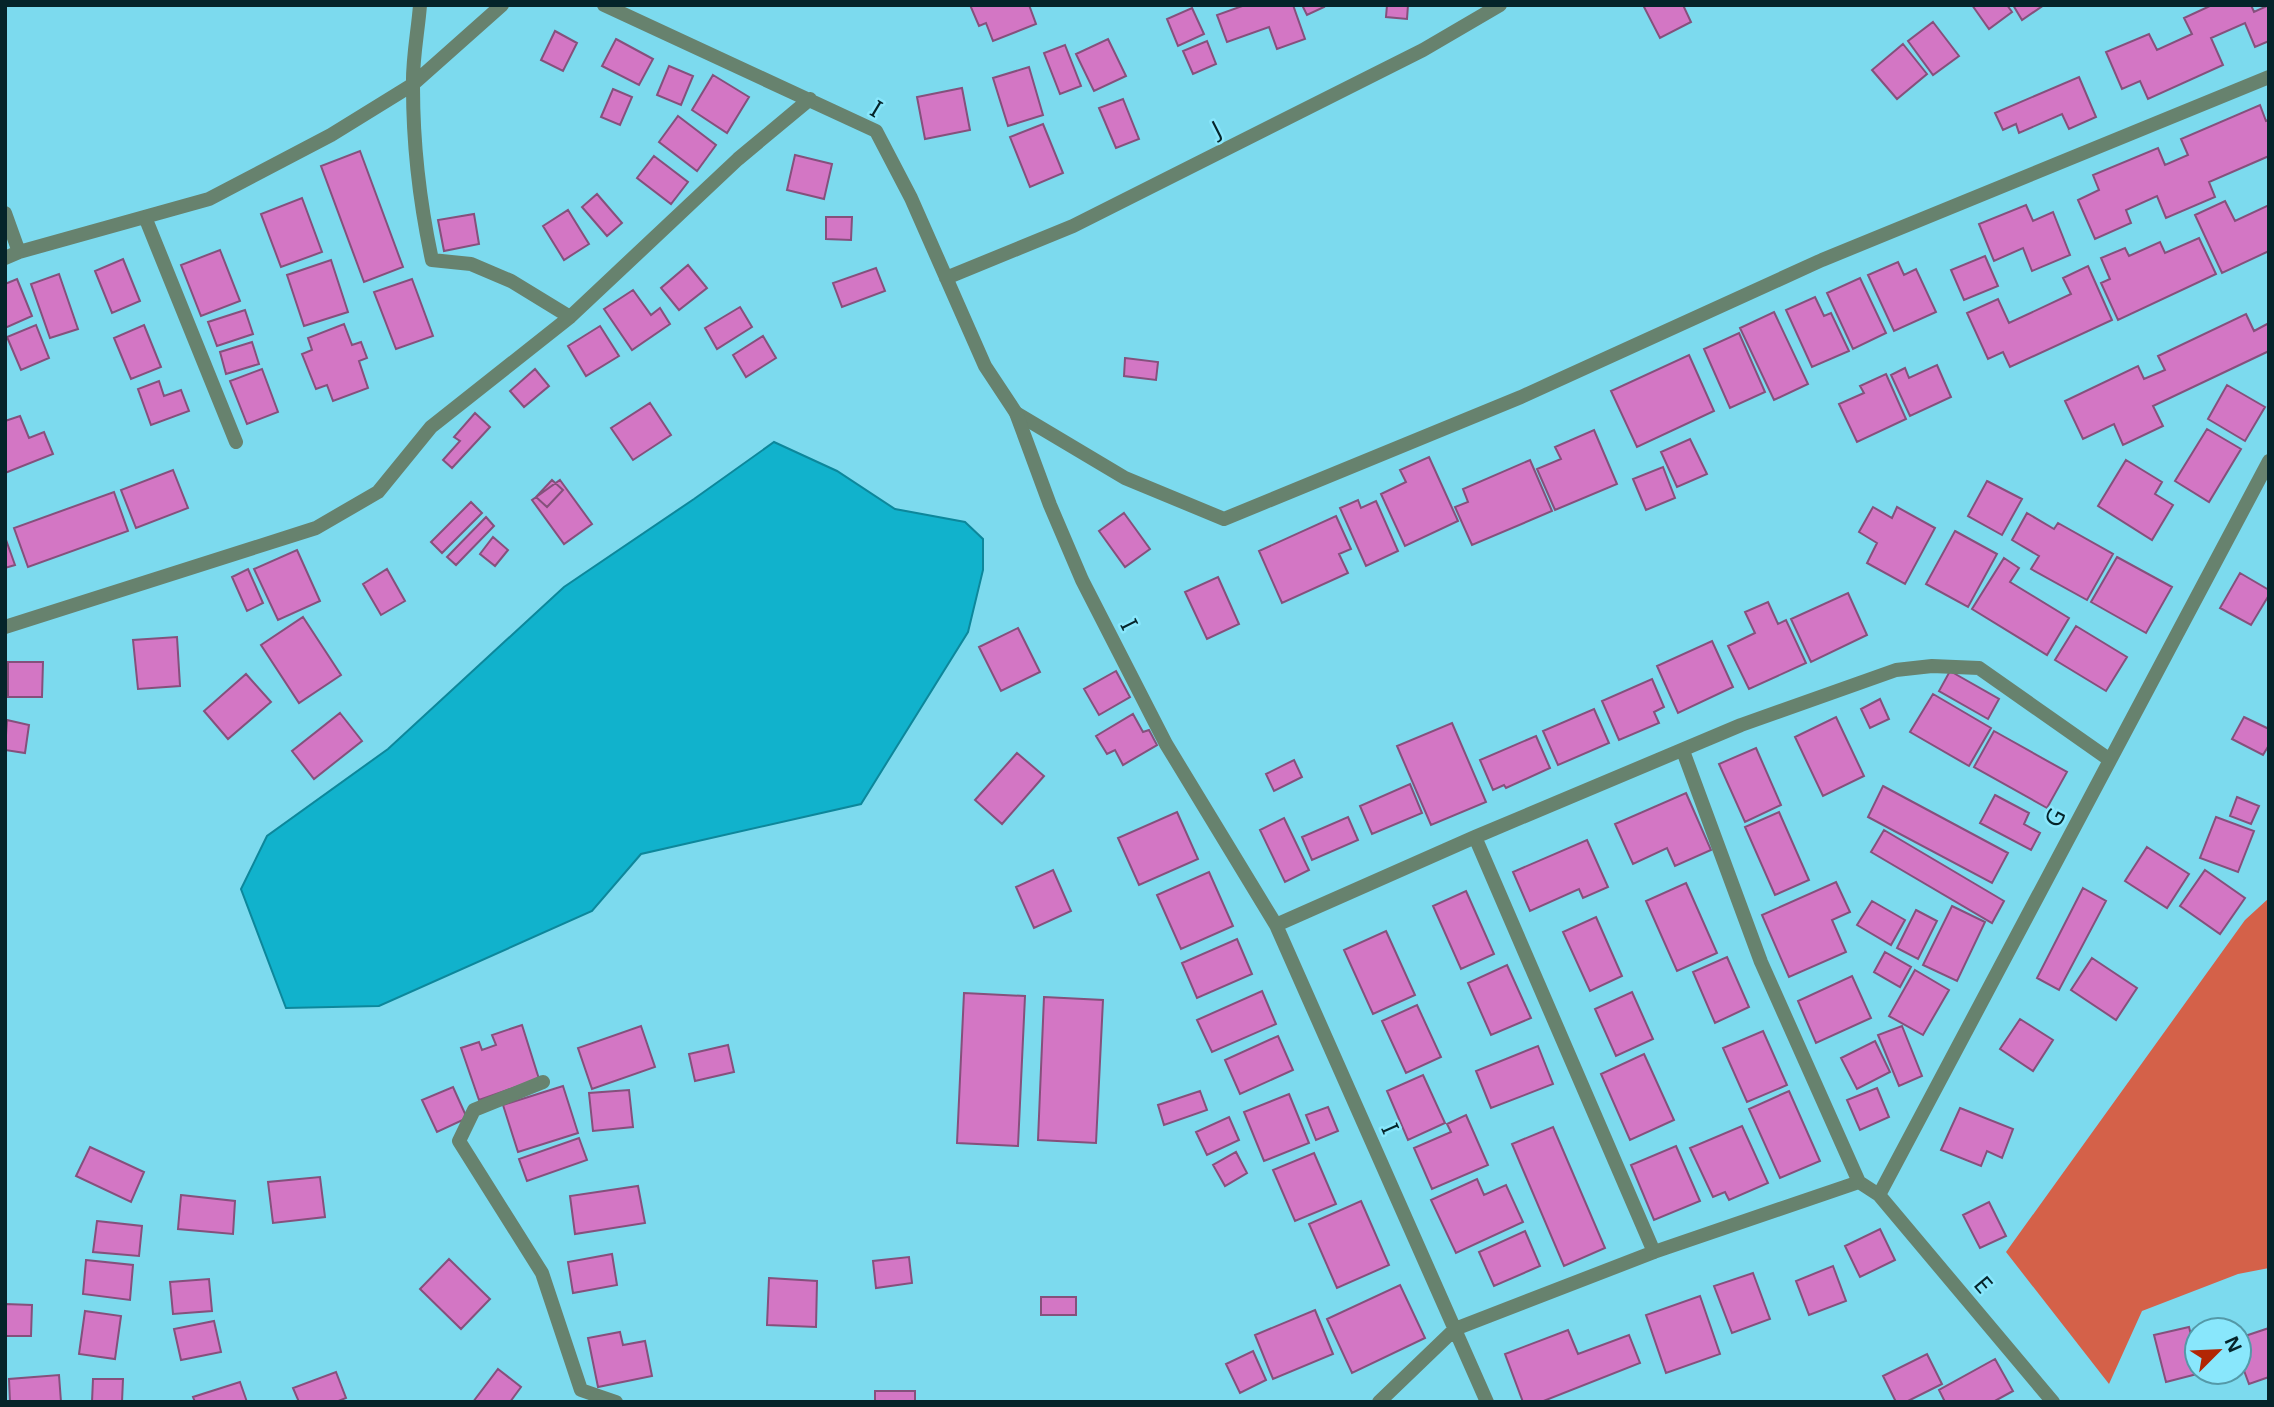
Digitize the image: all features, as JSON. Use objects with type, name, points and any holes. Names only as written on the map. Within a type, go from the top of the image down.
[{"type":"street","points":[[420,5],[412,85],[426,234],[432,260],[471,264],[511,281],[570,317]]},
{"type":"street","points":[[5,213],[12,255],[209,200],[331,135],[412,85],[502,5]]},
{"type":"street","name":"I","points":[[604,5],[876,131],[911,198],[985,366],[1016,413],[1050,505],[1082,580],[1166,744],[1276,925],[1487,1402]]},
{"type":"street","name":"J","points":[[946,278],[1073,226],[1423,50],[1500,5]]},
{"type":"street","points":[[1016,413],[1125,478],[1224,519],[1521,397],[1822,260],[2269,77]]},
{"type":"street","points":[[5,627],[316,528],[378,492],[431,427],[570,317],[738,159],[810,99]]},
{"type":"street","points":[[145,217],[236,442]]},
{"type":"street","name":"G","points":[[1879,1195],[2269,461]]},
{"type":"street","points":[[1276,925],[1475,837],[1741,725],[1896,670],[1932,666],[1979,668],[2110,760]]},
{"type":"street","points":[[1379,1402],[1455,1329],[1654,1252],[1859,1182],[1761,962],[1683,751]]},
{"type":"street","points":[[1475,837],[1654,1252]]},
{"type":"street","points":[[543,1082],[474,1110],[459,1142],[542,1273],[581,1390],[616,1402]]},
{"type":"street","name":"E","points":[[1859,1182],[1879,1195],[2053,1402]]},
{"type":"shaded area","points":[[2269,898],[2269,1268],[2238,1274],[2142,1311],[2109,1384],[2006,1252],[2245,920]]},
{"type":"water","points":[[774,442],[837,471],[895,509],[965,522],[983,539],[983,570],[968,632],[861,804],[641,854],[592,911],[379,1006],[286,1008],[241,889],[267,836],[388,749],[564,587]]},
{"type":"building","points":[[970,5],[1029,5],[1036,24],[993,41],[986,23],[979,26]]},
{"type":"building","points":[[1245,5],[1293,5],[1305,39],[1277,49],[1269,27],[1227,42],[1217,15]]},
{"type":"building","points":[[1302,5],[1323,5],[1324,7],[1307,15]]},
{"type":"building","points":[[1387,5],[1408,5],[1407,19],[1386,17]]},
{"type":"building","points":[[1643,5],[1683,5],[1691,22],[1660,38]]},
{"type":"building","points":[[1972,5],[2007,5],[2012,12],[1989,29]]},
{"type":"building","points":[[2013,5],[2044,5],[2022,20]]},
{"type":"building","points":[[2212,5],[2251,5],[2254,12],[2269,5],[2269,41],[2255,47],[2245,23],[2211,38],[2223,65],[2148,99],[2140,81],[2122,89],[2106,52],[2149,34],[2157,50],[2192,34],[2184,18]]},
{"type":"building","points":[[1192,8],[1204,34],[1178,46],[1167,19]]},
{"type":"building","points":[[1933,22],[1959,56],[1933,75],[1908,41]]},
{"type":"building","points":[[555,31],[577,43],[563,71],[541,60]]},
{"type":"building","points":[[616,39],[653,59],[639,85],[602,66]]},
{"type":"building","points":[[1108,39],[1126,76],[1094,91],[1076,54]]},
{"type":"building","points":[[1207,41],[1216,64],[1193,74],[1183,51]]},
{"type":"building","points":[[1903,44],[1927,74],[1897,99],[1872,70]]},
{"type":"building","points":[[1065,45],[1081,86],[1060,94],[1044,53]]},
{"type":"building","points":[[669,66],[693,76],[681,105],[657,95]]},
{"type":"building","points":[[1029,67],[1043,115],[1008,126],[993,78]]},
{"type":"building","points":[[713,75],[749,97],[727,133],[692,110]]},
{"type":"building","points":[[2079,77],[2096,117],[2069,129],[2062,114],[2019,133],[2016,124],[2003,130],[1995,113]]},
{"type":"building","points":[[962,88],[970,130],[925,139],[917,97]]},
{"type":"building","points":[[613,89],[632,97],[620,125],[601,117]]},
{"type":"building","points":[[1123,99],[1139,139],[1116,148],[1099,108]]},
{"type":"building","points":[[2260,105],[2266,121],[2269,120],[2269,156],[2209,182],[2215,197],[2166,218],[2157,196],[2126,210],[2131,223],[2095,239],[2078,200],[2099,190],[2093,175],[2158,148],[2165,165],[2188,155],[2181,139]]},
{"type":"building","points":[[678,116],[716,145],[697,171],[659,142]]},
{"type":"building","points":[[1043,124],[1063,173],[1030,187],[1010,137]]},
{"type":"building","points":[[360,151],[403,267],[364,282],[321,166]]},
{"type":"building","points":[[795,155],[832,164],[824,199],[787,190]]},
{"type":"building","points":[[654,156],[688,182],[671,204],[637,178]]},
{"type":"building","points":[[597,194],[622,223],[607,236],[582,207]]},
{"type":"building","points":[[302,198],[322,252],[281,267],[261,214]]},
{"type":"building","points":[[2225,201],[2235,221],[2269,205],[2269,251],[2222,273],[2195,215]]},
{"type":"building","points":[[2026,205],[2033,221],[2053,212],[2070,255],[2032,271],[2023,248],[1994,261],[1979,224]]},
{"type":"building","points":[[568,210],[589,244],[564,260],[543,226]]},
{"type":"building","points":[[474,214],[479,244],[444,251],[438,220]]},
{"type":"building","points":[[826,217],[852,217],[851,240],[826,239]]},
{"type":"building","points":[[2199,238],[2216,274],[2118,320],[2101,283],[2110,279],[2101,258],[2125,248],[2129,256],[2160,242],[2165,253]]},
{"type":"building","points":[[220,250],[240,301],[201,316],[181,265]]},
{"type":"building","points":[[1985,256],[1998,286],[1964,300],[1951,270]]},
{"type":"building","points":[[123,259],[140,301],[112,313],[95,271]]},
{"type":"building","points":[[331,260],[348,312],[304,326],[287,275]]},
{"type":"building","points":[[1898,262],[1904,275],[1916,269],[1936,312],[1894,331],[1868,275]]},
{"type":"building","points":[[688,265],[707,288],[679,310],[661,288]]},
{"type":"building","points":[[2088,266],[2112,320],[2010,367],[2003,352],[1988,359],[1967,313],[1998,299],[2009,323],[2071,294],[2063,278]]},
{"type":"building","points":[[876,268],[885,291],[842,307],[833,283]]},
{"type":"building","points":[[59,274],[78,329],[50,338],[31,284]]},
{"type":"building","points":[[1860,278],[1886,333],[1853,349],[1827,293]]},
{"type":"building","points":[[17,279],[32,316],[5,328],[5,284]]},
{"type":"building","points":[[412,279],[433,336],[396,349],[374,292]]},
{"type":"building","points":[[633,290],[651,315],[660,308],[670,324],[632,350],[604,309]]},
{"type":"building","points":[[1815,297],[1824,316],[1831,313],[1849,351],[1812,367],[1786,310]]},
{"type":"building","points":[[740,307],[752,327],[717,349],[705,328]]},
{"type":"building","points":[[245,310],[253,334],[217,346],[208,322]]},
{"type":"building","points":[[1774,312],[1808,384],[1774,400],[1740,328]]},
{"type":"building","points":[[2246,314],[2254,331],[2269,323],[2269,351],[2153,406],[2163,426],[2123,445],[2114,424],[2083,439],[2065,401],[2138,366],[2144,379],[2165,370],[2158,356]]},
{"type":"building","points":[[344,324],[352,345],[361,342],[367,358],[359,361],[368,388],[333,401],[327,385],[316,389],[302,354],[312,350],[308,338]]},
{"type":"building","points":[[36,325],[49,358],[21,370],[7,337]]},
{"type":"building","points":[[144,325],[161,367],[131,379],[114,338]]},
{"type":"building","points":[[600,326],[619,356],[586,376],[568,346]]},
{"type":"building","points":[[1739,333],[1765,392],[1730,408],[1704,349]]},
{"type":"building","points":[[763,336],[776,358],[746,377],[733,355]]},
{"type":"building","points":[[252,342],[259,364],[226,374],[220,352]]},
{"type":"building","points":[[1689,355],[1714,411],[1637,447],[1611,391]]},
{"type":"building","points":[[1125,358],[1158,362],[1156,380],[1124,376]]},
{"type":"building","points":[[1937,365],[1951,397],[1910,416],[1891,375],[1905,368],[1909,378]]},
{"type":"building","points":[[262,369],[278,412],[247,424],[230,381]]},
{"type":"building","points":[[535,369],[549,386],[524,407],[510,391]]},
{"type":"building","points":[[1886,374],[1906,419],[1857,442],[1839,404],[1864,393],[1860,386]]},
{"type":"building","points":[[159,381],[164,396],[181,390],[189,411],[151,425],[138,389]]},
{"type":"building","points":[[2227,385],[2265,407],[2245,441],[2208,419]]},
{"type":"building","points":[[650,403],[671,435],[633,460],[611,428]]},
{"type":"building","points":[[475,413],[490,427],[452,468],[443,460],[460,441],[454,437]]},
{"type":"building","points":[[20,416],[29,438],[44,432],[53,454],[5,473],[5,421]]},
{"type":"building","points":[[2207,429],[2241,449],[2209,502],[2175,481]]},
{"type":"building","points":[[1594,430],[1617,484],[1555,510],[1537,469],[1561,459],[1555,447]]},
{"type":"building","points":[[1690,439],[1707,474],[1677,487],[1661,452]]},
{"type":"building","points":[[1429,457],[1458,521],[1405,546],[1381,494],[1406,482],[1400,470]]},
{"type":"building","points":[[1530,460],[1552,511],[1472,545],[1455,507],[1468,502],[1463,489]]},
{"type":"building","points":[[2126,460],[2162,482],[2155,494],[2173,505],[2152,540],[2098,506]]},
{"type":"building","points":[[1663,467],[1675,498],[1646,510],[1633,479]]},
{"type":"building","points":[[173,470],[188,508],[136,528],[121,490]]},
{"type":"building","points":[[552,480],[563,490],[547,507],[536,497]]},
{"type":"building","points":[[560,480],[592,524],[564,544],[532,500]]},
{"type":"building","points":[[1987,481],[2022,499],[2002,535],[1968,516]]},
{"type":"building","points":[[114,492],[128,531],[28,567],[14,528]]},
{"type":"building","points":[[1358,500],[1361,508],[1376,501],[1398,551],[1366,566],[1340,508]]},
{"type":"building","points":[[471,502],[482,513],[442,553],[431,542]]},
{"type":"building","points":[[1873,507],[1892,518],[1897,507],[1935,528],[1905,584],[1867,563],[1877,543],[1859,532]]},
{"type":"building","points":[[1124,513],[1150,549],[1125,567],[1099,531]]},
{"type":"building","points":[[2027,513],[2054,529],[2058,523],[2113,554],[2087,600],[2031,569],[2039,556],[2012,540]]},
{"type":"building","points":[[1336,516],[1351,549],[1339,554],[1348,573],[1282,603],[1259,551]]},
{"type":"building","points":[[486,517],[494,526],[456,565],[447,557]]},
{"type":"building","points":[[1955,531],[1997,554],[1968,607],[1926,584]]},
{"type":"building","points":[[5,537],[15,565],[5,568]]},
{"type":"building","points":[[493,537],[508,550],[495,566],[480,554]]},
{"type":"building","points":[[297,550],[320,601],[278,620],[254,569]]},
{"type":"building","points":[[2117,557],[2172,587],[2146,633],[2091,602]]},
{"type":"building","points":[[2004,558],[2019,568],[2010,582],[2069,618],[2047,655],[1972,609]]},
{"type":"building","points":[[248,569],[263,603],[247,611],[232,577]]},
{"type":"building","points":[[387,569],[405,601],[381,615],[363,584]]},
{"type":"building","points":[[2240,573],[2269,590],[2269,595],[2251,625],[2220,608]]},
{"type":"building","points":[[1218,577],[1239,624],[1207,639],[1185,592]]},
{"type":"building","points":[[1848,593],[1867,635],[1811,662],[1791,619]]},
{"type":"building","points":[[1768,602],[1778,624],[1786,620],[1806,663],[1749,689],[1728,646],[1755,633],[1745,612]]},
{"type":"building","points":[[303,617],[341,675],[299,703],[261,645]]},
{"type":"building","points":[[2076,626],[2127,657],[2106,691],[2055,660]]},
{"type":"building","points":[[1018,628],[1040,672],[1001,691],[979,647]]},
{"type":"building","points":[[177,637],[180,686],[138,689],[133,640]]},
{"type":"building","points":[[1712,641],[1733,687],[1678,713],[1657,666]]},
{"type":"building","points":[[8,662],[43,662],[42,697],[8,697]]},
{"type":"building","points":[[1116,671],[1130,697],[1099,715],[1084,689]]},
{"type":"building","points":[[1950,671],[1999,699],[1988,719],[1939,691]]},
{"type":"building","points":[[246,674],[271,702],[228,739],[204,711]]},
{"type":"building","points":[[1652,679],[1664,707],[1654,712],[1659,723],[1619,740],[1602,701]]},
{"type":"building","points":[[1933,694],[1991,728],[1969,766],[1910,732]]},
{"type":"building","points":[[1880,699],[1889,719],[1870,728],[1861,709]]},
{"type":"building","points":[[1594,709],[1609,743],[1558,765],[1543,731]]},
{"type":"building","points":[[340,713],[362,741],[314,779],[292,751]]},
{"type":"building","points":[[1133,714],[1143,732],[1149,730],[1157,745],[1123,765],[1115,750],[1107,754],[1096,736]]},
{"type":"building","points":[[1836,717],[1864,776],[1823,796],[1795,737]]},
{"type":"building","points":[[2244,717],[2269,729],[2269,745],[2263,755],[2232,739]]},
{"type":"building","points":[[7,720],[29,725],[25,753],[5,750]]},
{"type":"building","points":[[1452,723],[1486,802],[1431,825],[1397,746]]},
{"type":"building","points":[[1994,731],[2067,772],[2047,808],[1974,767]]},
{"type":"building","points":[[1536,736],[1550,768],[1506,788],[1504,785],[1493,790],[1480,760]]},
{"type":"building","points":[[1756,748],[1781,805],[1745,822],[1719,764]]},
{"type":"building","points":[[1017,753],[1044,776],[1002,824],[975,800]]},
{"type":"building","points":[[1294,760],[1302,777],[1274,791],[1266,774]]},
{"type":"building","points":[[1410,784],[1422,813],[1372,834],[1360,806]]},
{"type":"building","points":[[1883,786],[2008,853],[1992,883],[1868,817]]},
{"type":"building","points":[[1686,793],[1711,850],[1675,866],[1667,848],[1633,864],[1615,824]]},
{"type":"building","points":[[1995,795],[2029,813],[2024,824],[2040,833],[2031,850],[1980,823]]},
{"type":"building","points":[[2237,797],[2259,806],[2251,824],[2230,816]]},
{"type":"building","points":[[1177,812],[1198,859],[1139,885],[1118,838]]},
{"type":"building","points":[[1779,812],[1809,880],[1775,895],[1745,827]]},
{"type":"building","points":[[1348,817],[1358,840],[1312,860],[1302,837]]},
{"type":"building","points":[[2216,817],[2254,831],[2238,872],[2200,858]]},
{"type":"building","points":[[1284,818],[1309,870],[1285,882],[1260,830]]},
{"type":"building","points":[[1884,830],[2004,901],[1992,923],[1871,852]]},
{"type":"building","points":[[1587,840],[1608,887],[1583,898],[1579,889],[1530,911],[1513,872]]},
{"type":"building","points":[[2147,847],[2189,874],[2167,908],[2125,881]]},
{"type":"building","points":[[1053,870],[1071,911],[1034,928],[1016,887]]},
{"type":"building","points":[[2205,870],[2245,898],[2220,934],[2180,906]]},
{"type":"building","points":[[1209,872],[1233,926],[1181,949],[1157,895]]},
{"type":"building","points":[[1836,882],[1850,912],[1832,920],[1846,952],[1789,977],[1762,915]]},
{"type":"building","points":[[1686,883],[1717,953],[1677,971],[1646,901]]},
{"type":"building","points":[[2083,888],[2106,901],[2059,990],[2037,978]]},
{"type":"building","points":[[1466,891],[1494,954],[1461,969],[1433,906]]},
{"type":"building","points":[[1872,901],[1905,920],[1891,945],[1857,925]]},
{"type":"building","points":[[1952,906],[1985,922],[1957,981],[1923,965]]},
{"type":"building","points":[[1916,910],[1937,921],[1918,959],[1897,948]]},
{"type":"building","points":[[1596,917],[1622,976],[1590,991],[1563,932]]},
{"type":"building","points":[[1386,931],[1415,995],[1373,1014],[1344,950]]},
{"type":"building","points":[[1237,939],[1252,974],[1197,998],[1182,963]]},
{"type":"building","points":[[1885,952],[1911,967],[1900,987],[1874,972]]},
{"type":"building","points":[[1727,957],[1749,1007],[1715,1023],[1693,972]]},
{"type":"building","points":[[2092,958],[2137,988],[2116,1020],[2071,990]]},
{"type":"building","points":[[1507,965],[1531,1018],[1491,1035],[1468,983]]},
{"type":"building","points":[[1915,970],[1949,990],[1923,1035],[1889,1016]]},
{"type":"building","points":[[1852,976],[1871,1018],[1816,1043],[1798,1001]]},
{"type":"building","points":[[1262,991],[1276,1024],[1212,1052],[1197,1020]]},
{"type":"building","points":[[1632,992],[1653,1039],[1616,1056],[1595,1009]]},
{"type":"building","points":[[964,993],[1025,996],[1018,1146],[957,1143]]},
{"type":"building","points":[[1044,997],[1103,1000],[1096,1143],[1038,1140]]},
{"type":"building","points":[[1417,1005],[1441,1057],[1406,1073],[1382,1021]]},
{"type":"building","points":[[2020,1019],[2053,1040],[2033,1071],[2000,1049]]},
{"type":"building","points":[[522,1025],[539,1079],[479,1100],[461,1048],[479,1042],[482,1050],[496,1045],[492,1035]]},
{"type":"building","points":[[641,1026],[655,1067],[592,1089],[578,1048]]},
{"type":"building","points":[[1902,1026],[1922,1076],[1899,1086],[1878,1035]]},
{"type":"building","points":[[1763,1031],[1787,1085],[1747,1102],[1723,1048]]},
{"type":"building","points":[[1278,1036],[1293,1070],[1240,1094],[1225,1060]]},
{"type":"building","points":[[1875,1041],[1890,1072],[1857,1089],[1841,1058]]},
{"type":"building","points":[[728,1045],[734,1072],[695,1081],[689,1054]]},
{"type":"building","points":[[1538,1046],[1553,1084],[1491,1108],[1476,1071]]},
{"type":"building","points":[[1644,1054],[1674,1120],[1630,1140],[1601,1074]]},
{"type":"building","points":[[1423,1075],[1445,1123],[1408,1140],[1387,1091]]},
{"type":"building","points":[[563,1086],[578,1133],[518,1152],[503,1105]]},
{"type":"building","points":[[453,1087],[467,1118],[437,1132],[422,1100]]},
{"type":"building","points":[[1877,1088],[1889,1117],[1860,1130],[1847,1100]]},
{"type":"building","points":[[629,1090],[633,1127],[593,1131],[589,1093]]},
{"type":"building","points":[[1200,1091],[1207,1110],[1164,1125],[1158,1105]]},
{"type":"building","points":[[1789,1091],[1820,1161],[1780,1178],[1749,1109]]},
{"type":"building","points":[[1289,1094],[1309,1143],[1264,1161],[1244,1112]]},
{"type":"building","points":[[1328,1107],[1338,1131],[1316,1140],[1306,1115]]},
{"type":"building","points":[[1960,1108],[2013,1129],[2002,1158],[1987,1151],[1981,1166],[1941,1150]]},
{"type":"building","points":[[1466,1115],[1488,1165],[1432,1189],[1414,1148],[1451,1132],[1447,1124]]},
{"type":"building","points":[[1229,1117],[1239,1140],[1207,1155],[1196,1132]]},
{"type":"building","points":[[1742,1126],[1768,1183],[1729,1200],[1725,1192],[1713,1197],[1690,1148]]},
{"type":"building","points":[[1553,1127],[1605,1248],[1564,1266],[1512,1144]]},
{"type":"building","points":[[579,1138],[587,1160],[527,1181],[519,1159]]},
{"type":"building","points":[[1676,1146],[1700,1201],[1654,1220],[1631,1165]]},
{"type":"building","points":[[90,1147],[144,1172],[131,1202],[76,1176]]},
{"type":"building","points":[[1236,1152],[1247,1173],[1225,1186],[1213,1165]]},
{"type":"building","points":[[1314,1153],[1336,1204],[1295,1221],[1273,1170]]},
{"type":"building","points":[[320,1177],[325,1217],[273,1223],[268,1182]]},
{"type":"building","points":[[1477,1179],[1484,1195],[1506,1185],[1523,1222],[1456,1253],[1431,1200]]},
{"type":"building","points":[[638,1186],[645,1223],[575,1234],[570,1196]]},
{"type":"building","points":[[181,1195],[235,1201],[233,1234],[178,1229]]},
{"type":"building","points":[[1361,1201],[1389,1265],[1337,1288],[1309,1224]]},
{"type":"building","points":[[1989,1202],[2006,1236],[1980,1248],[1963,1215]]},
{"type":"building","points":[[97,1221],[142,1226],[139,1256],[93,1252]]},
{"type":"building","points":[[1880,1229],[1895,1260],[1860,1277],[1845,1246]]},
{"type":"building","points":[[1525,1231],[1540,1266],[1494,1286],[1479,1252]]},
{"type":"building","points":[[612,1254],[617,1285],[573,1293],[568,1262]]},
{"type":"building","points":[[909,1257],[912,1283],[876,1288],[873,1261]]},
{"type":"building","points":[[449,1259],[490,1299],[461,1329],[420,1289]]},
{"type":"building","points":[[86,1260],[133,1265],[130,1300],[83,1294]]},
{"type":"building","points":[[1833,1266],[1846,1301],[1809,1315],[1796,1281]]},
{"type":"building","points":[[1753,1273],[1770,1319],[1732,1333],[1714,1286]]},
{"type":"building","points":[[769,1278],[817,1281],[816,1327],[767,1325]]},
{"type":"building","points":[[209,1279],[212,1311],[173,1314],[170,1282]]},
{"type":"building","points":[[1400,1285],[1425,1338],[1352,1373],[1327,1319]]},
{"type":"building","points":[[1700,1296],[1720,1354],[1666,1373],[1646,1315]]},
{"type":"building","points":[[1041,1297],[1076,1297],[1076,1315],[1041,1315]]},
{"type":"building","points":[[5,1304],[32,1305],[31,1336],[5,1336]]},
{"type":"building","points":[[1315,1310],[1333,1354],[1273,1379],[1255,1335]]},
{"type":"building","points":[[85,1311],[121,1316],[115,1359],[79,1354]]},
{"type":"building","points":[[214,1321],[221,1352],[181,1360],[174,1329]]},
{"type":"building","points":[[2183,1328],[2183,1378],[2166,1382],[2154,1335]]},
{"type":"building","points":[[2269,1328],[2269,1377],[2253,1383],[2253,1333]]},
{"type":"building","points":[[1568,1330],[1578,1354],[1629,1335],[1640,1363],[1541,1402],[1523,1402],[1505,1354]]},
{"type":"building","points":[[620,1332],[623,1345],[645,1341],[652,1376],[598,1387],[588,1338]]},
{"type":"building","points":[[1253,1351],[1266,1380],[1240,1393],[1226,1364]]},
{"type":"building","points":[[1927,1354],[1942,1384],[1906,1402],[1896,1402],[1883,1376]]},
{"type":"building","points":[[1995,1359],[2013,1391],[1993,1402],[1945,1402],[1939,1390]]},
{"type":"building","points":[[498,1369],[521,1387],[510,1402],[473,1402]]},
{"type":"building","points":[[336,1372],[346,1398],[336,1402],[299,1402],[293,1388]]},
{"type":"building","points":[[59,1375],[61,1402],[10,1402],[9,1379]]},
{"type":"building","points":[[93,1379],[123,1379],[122,1402],[92,1402]]},
{"type":"building","points":[[240,1382],[247,1402],[195,1402],[193,1397]]},
{"type":"building","points":[[875,1391],[915,1391],[915,1402],[875,1402]]}]
